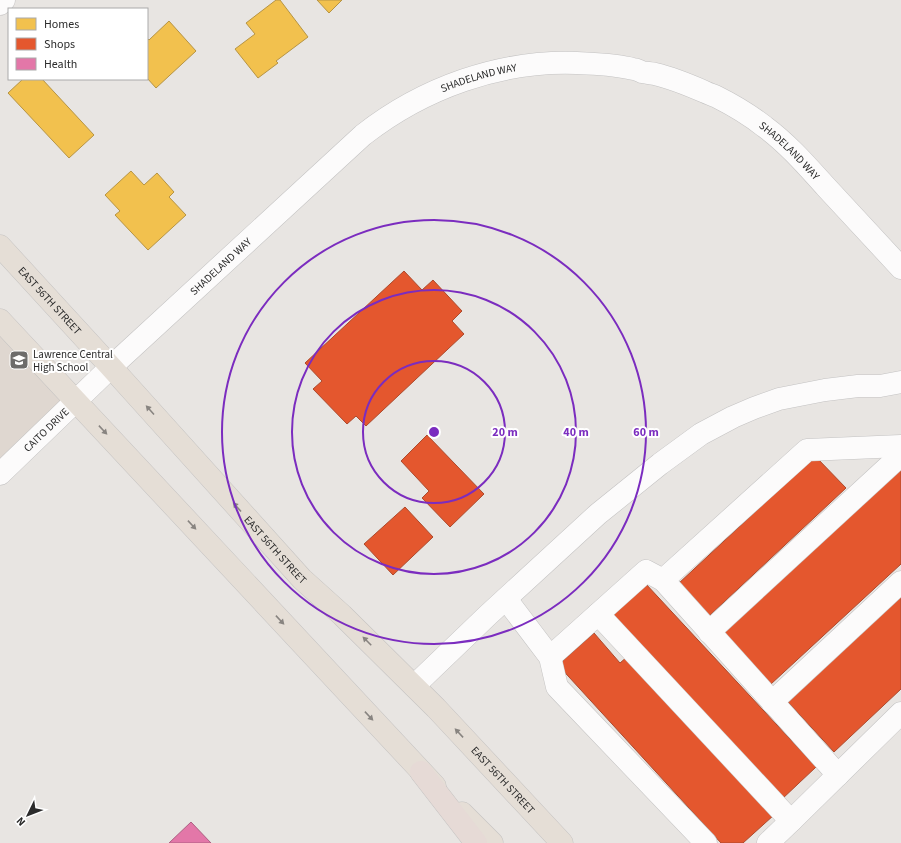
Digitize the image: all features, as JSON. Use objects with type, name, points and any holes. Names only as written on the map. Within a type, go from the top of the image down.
[{"type":"highway","points":[[421,772],[476,843]]},
{"type":"main road","name":"EAST 56TH STREET","points":[[0,246],[302,579],[342,615],[436,708],[562,843]]},
{"type":"main road","points":[[0,320],[421,772],[492,843]]},
{"type":"street","points":[[0,4],[4,0]]},
{"type":"street","name":"SHADELAND WAY","points":[[93,386],[111,367],[371,128],[419,99],[449,85],[481,75],[523,66],[568,62],[633,68],[675,80],[716,96],[754,119],[782,141],[901,268]]},
{"type":"street","points":[[414,686],[585,526],[608,506],[701,434],[754,408],[779,399],[815,391],[858,386],[880,386],[901,382]]},
{"type":"street","name":"CAITO DRIVE","points":[[0,474],[93,386]]},
{"type":"street","points":[[662,580],[807,450],[901,446]]},
{"type":"street","points":[[709,632],[901,455]]},
{"type":"street","points":[[550,657],[646,570],[662,580],[838,775]]},
{"type":"street","points":[[772,702],[901,582]]},
{"type":"street","points":[[506,599],[550,657],[557,687],[706,843]]},
{"type":"street","points":[[598,614],[791,821]]},
{"type":"street","points":[[768,843],[901,713]]},
{"type":"shaded area","name":"Lawrence Central High School","points":[[0,318],[76,401],[0,474]]},
{"type":"building: Homes","points":[[276,0],[280,0],[308,37],[276,61],[278,63],[258,78],[235,49],[255,34],[246,23]]},
{"type":"building: Homes","points":[[317,0],[342,0],[329,13]]},
{"type":"building: Homes","points":[[169,21],[196,51],[156,88],[148,79],[148,39],[149,40]]},
{"type":"building: Homes","points":[[22,80],[43,80],[94,135],[69,158],[8,93]]},
{"type":"building: Homes","points":[[131,171],[144,185],[157,173],[174,192],[169,197],[186,215],[148,250],[115,215],[120,211],[105,195]]},
{"type":"building: Shops","points":[[404,271],[422,290],[433,280],[462,311],[452,321],[464,334],[366,426],[356,416],[347,424],[313,389],[322,381],[305,363]]},
{"type":"building: Shops","points":[[427,435],[484,494],[450,527],[422,498],[429,491],[401,461]]},
{"type":"building: Shops","points":[[815,456],[846,488],[708,617],[678,584]]},
{"type":"building: Shops","points":[[901,464],[901,564],[771,684],[722,630]]},
{"type":"building: Shops","points":[[405,507],[433,537],[393,575],[364,544]]},
{"type":"building: Shops","points":[[645,583],[816,767],[781,800],[610,616]]},
{"type":"building: Shops","points":[[901,596],[901,689],[834,752],[788,702]]},
{"type":"building: Shops","points":[[594,633],[620,663],[628,656],[774,815],[743,843],[721,843],[558,665]]},
{"type":"building: Health","points":[[191,822],[211,843],[169,843]]},
{"type":"place","name":"Lawrence Central High School","points":[[19,360]]}]
